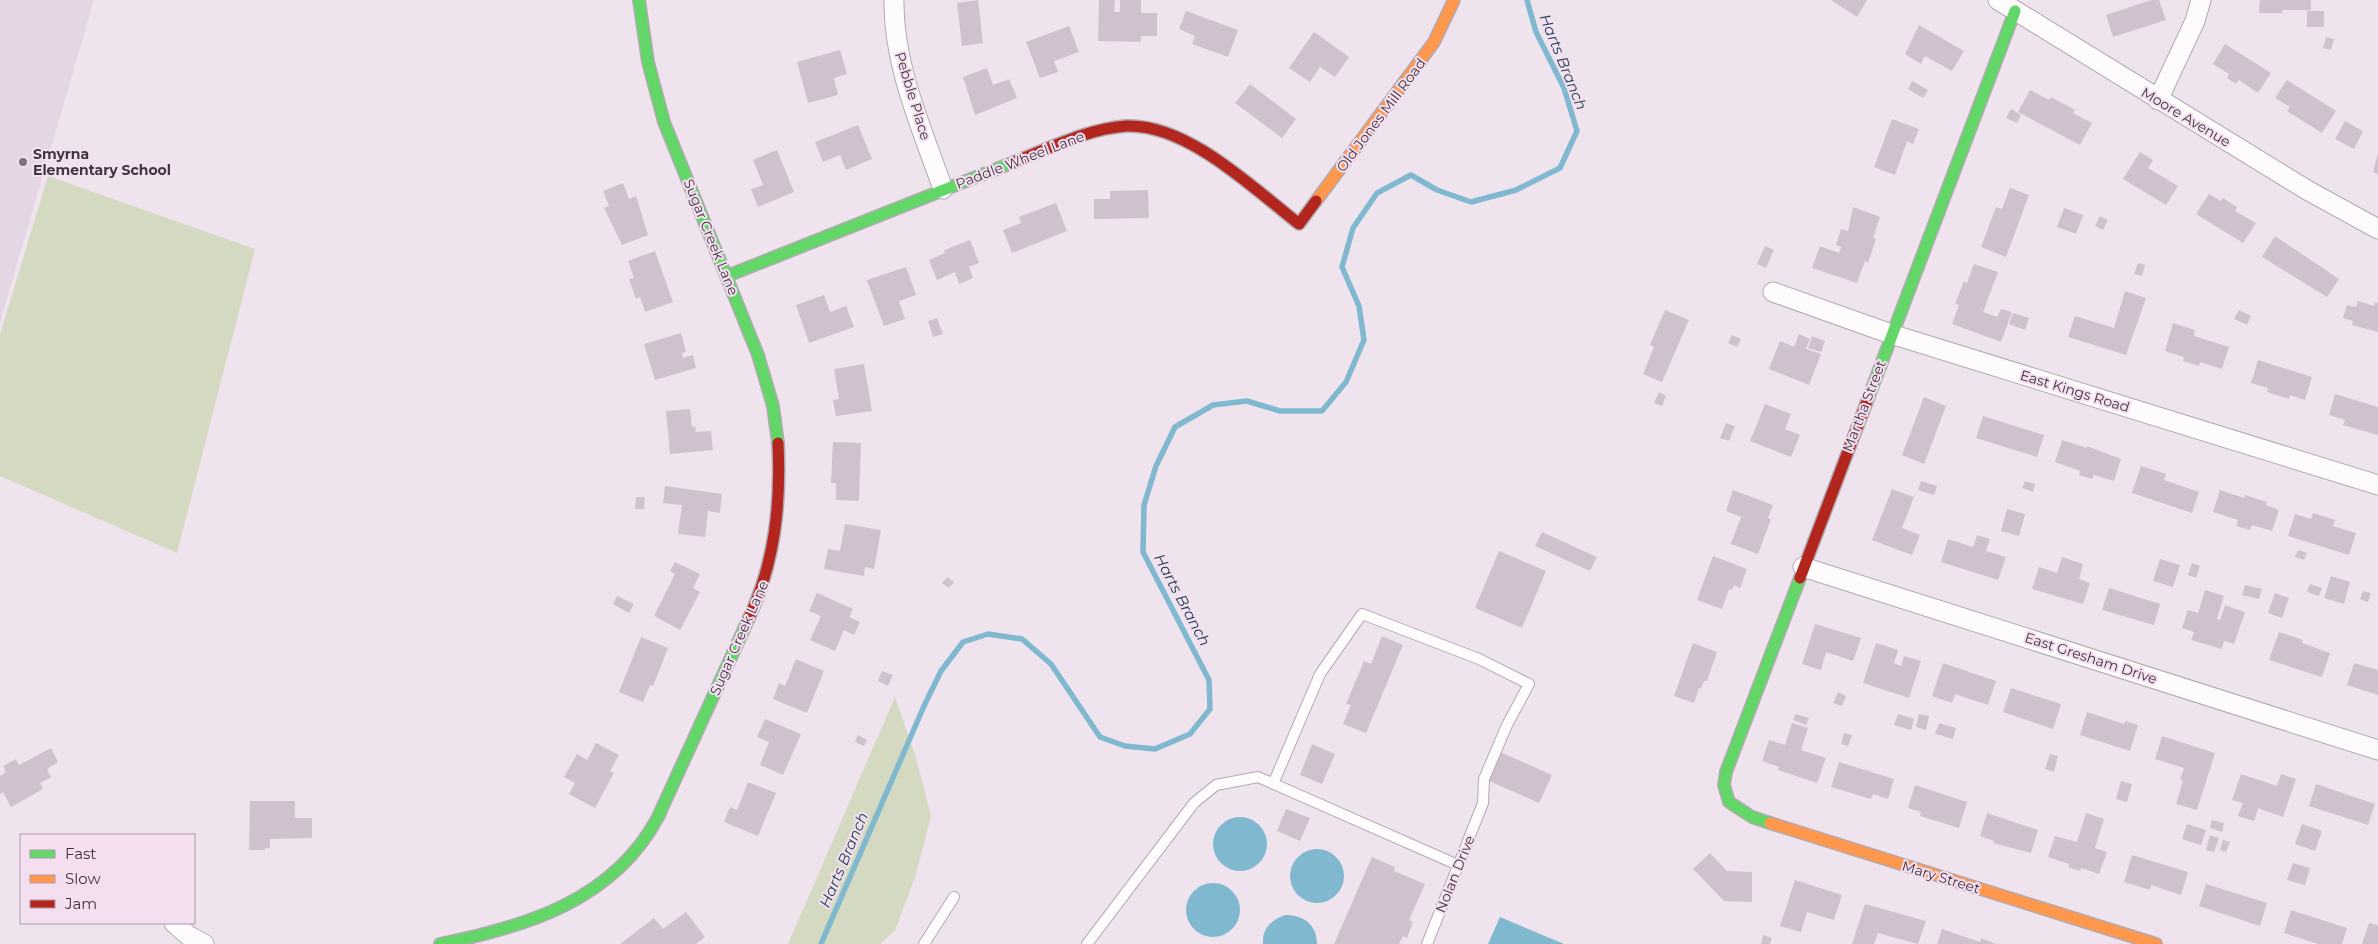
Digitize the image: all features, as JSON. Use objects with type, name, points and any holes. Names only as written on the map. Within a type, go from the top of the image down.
[{"type":"street","name":"Sugar Creek Lane","points":[[440,944],[507,929],[565,906],[589,892],[618,870],[636,852],[650,832],[664,805],[763,588],[770,563],[778,501],[779,470],[776,426],[762,367],[664,123],[652,77],[639,0]]},
{"type":"street","name":"Pebble Place","points":[[894,0],[894,17],[904,75],[943,189]]},
{"type":"street","name":"Old Jones Mill Road","points":[[1300,224],[1434,42],[1454,0]]},
{"type":"street","name":"Moore Avenue","points":[[1998,0],[2307,190],[2378,229]]},
{"type":"street","points":[[2158,100],[2195,21],[2201,0]]},
{"type":"street","name":"Martha Street","points":[[1730,802],[1724,785],[1726,772],[2015,11]]},
{"type":"street","name":"Paddle Wheel Lane","points":[[727,276],[943,189],[1082,136],[1119,127],[1140,127],[1167,133],[1205,154],[1300,224]]},
{"type":"street","name":"East Kings Road","points":[[1773,292],[1891,334],[2378,485]]},
{"type":"street","name":"East Gresham Drive","points":[[1803,567],[2378,750]]},
{"type":"street","name":"Mary Street","points":[[1730,802],[1739,811],[1767,822],[2156,944]]},
{"type":"street","points":[[175,924],[189,936],[204,944]]},
{"type":"lane","name":"Nolan Drive","points":[[1273,784],[1320,674],[1362,614],[1479,659],[1529,684],[1507,725],[1484,779],[1483,803],[1427,944]]},
{"type":"lane","points":[[1087,944],[1194,803],[1216,785],[1237,779],[1258,777],[1458,865]]},
{"type":"lane","points":[[924,944],[954,897]]},
{"type":"shaded area","name":"Smyrna Elementary School","points":[[0,0],[94,0],[0,323]]},
{"type":"green space","points":[[48,176],[255,249],[177,553],[0,476],[0,334]]},
{"type":"green space","points":[[895,697],[916,758],[931,816],[916,874],[895,931],[880,944],[788,944]]},
{"type":"water","points":[[1235,817],[1245,817],[1255,821],[1263,829],[1267,844],[1263,859],[1255,867],[1245,871],[1235,871],[1225,867],[1217,859],[1213,849],[1213,839],[1217,829],[1225,821]]},
{"type":"water","points":[[1312,849],[1322,849],[1332,853],[1340,861],[1344,876],[1340,891],[1332,899],[1322,903],[1312,903],[1302,899],[1294,891],[1290,881],[1290,871],[1294,861],[1302,853]]},
{"type":"water","points":[[1208,883],[1218,883],[1228,887],[1236,895],[1240,910],[1236,925],[1228,933],[1218,937],[1208,937],[1198,933],[1190,925],[1186,915],[1186,905],[1190,895],[1198,887]]},
{"type":"water","points":[[1285,915],[1292,915],[1308,922],[1315,931],[1317,944],[1263,944],[1264,934],[1268,926]]},
{"type":"water","points":[[1500,917],[1564,944],[1488,944]]},
{"type":"building","points":[[978,0],[983,43],[962,46],[957,3]]},
{"type":"building","points":[[1099,0],[1115,0],[1114,12],[1120,12],[1120,0],[1141,0],[1141,13],[1157,13],[1157,36],[1141,36],[1141,42],[1098,41]]},
{"type":"building","points":[[1831,0],[1867,0],[1857,17]]},
{"type":"building","points":[[2151,0],[2159,0],[2166,20],[2113,37],[2106,15]]},
{"type":"building","points":[[2260,0],[2311,0],[2311,10],[2282,10],[2283,13],[2259,13]]},
{"type":"building","points":[[1186,11],[1238,30],[1228,57],[1192,44],[1195,36],[1179,29]]},
{"type":"building","points":[[2307,11],[2324,11],[2324,27],[2307,27]]},
{"type":"building","points":[[1919,25],[1964,51],[1952,71],[1925,56],[1921,64],[1905,54]]},
{"type":"building","points":[[1069,26],[1079,52],[1054,61],[1058,72],[1040,78],[1026,42]]},
{"type":"building","points":[[1314,32],[1349,57],[1335,77],[1320,67],[1310,82],[1289,68]]},
{"type":"building","points":[[2326,37],[2334,39],[2331,50],[2323,48]]},
{"type":"building","points":[[2225,44],[2271,73],[2258,93],[2239,80],[2236,84],[2227,78],[2229,74],[2213,64]]},
{"type":"building","points":[[840,50],[847,74],[834,78],[838,95],[808,103],[797,62]]},
{"type":"building","points":[[987,68],[993,85],[1009,79],[1017,98],[975,115],[963,77]]},
{"type":"building","points":[[2287,80],[2336,111],[2322,133],[2287,111],[2290,107],[2275,98]]},
{"type":"building","points":[[1912,81],[1928,90],[1923,98],[1908,89]]},
{"type":"building","points":[[1250,84],[1296,119],[1282,138],[1235,103]]},
{"type":"building","points":[[2030,90],[2049,100],[2051,97],[2075,110],[2073,113],[2092,123],[2080,145],[2018,112]]},
{"type":"building","points":[[2011,109],[2021,115],[2017,123],[2006,118]]},
{"type":"building","points":[[1892,119],[1919,129],[1913,144],[1907,141],[1895,175],[1874,167]]},
{"type":"building","points":[[2345,121],[2363,131],[2354,149],[2335,139]]},
{"type":"building","points":[[858,125],[872,159],[846,170],[840,155],[823,162],[815,142]]},
{"type":"building","points":[[777,150],[794,192],[758,207],[751,189],[763,185],[753,160]]},
{"type":"building","points":[[2140,152],[2153,160],[2148,168],[2178,186],[2166,205],[2123,179]]},
{"type":"building","points":[[2378,153],[2378,174],[2373,172]]},
{"type":"building","points":[[623,183],[629,199],[636,196],[648,235],[622,245],[604,208],[609,206],[603,191]]},
{"type":"building","points":[[2010,188],[2029,195],[2006,257],[1981,247],[1996,207],[2002,209]]},
{"type":"building","points":[[1148,190],[1149,218],[1094,219],[1094,199],[1110,199],[1110,191]]},
{"type":"building","points":[[2209,194],[2221,201],[2223,198],[2237,207],[2235,211],[2256,223],[2243,243],[2196,214]]},
{"type":"building","points":[[1056,203],[1067,231],[1012,253],[1003,230],[1021,223],[1019,217]]},
{"type":"building","points":[[1853,207],[1880,217],[1873,238],[1876,239],[1868,263],[1865,261],[1857,283],[1812,268],[1820,246],[1839,253],[1841,247],[1836,245],[1841,229],[1848,231]]},
{"type":"building","points":[[2064,208],[2083,215],[2076,234],[2057,227]]},
{"type":"building","points":[[2100,216],[2108,220],[2103,230],[2095,226]]},
{"type":"building","points":[[2275,236],[2339,279],[2327,297],[2262,257]]},
{"type":"building","points":[[970,240],[979,263],[969,267],[973,278],[959,284],[955,272],[937,280],[929,260],[945,253],[944,250]]},
{"type":"building","points":[[1765,246],[1774,250],[1766,268],[1757,264]]},
{"type":"building","points":[[655,251],[673,302],[645,312],[640,297],[636,299],[629,279],[634,278],[628,261]]},
{"type":"building","points":[[2138,263],[2145,265],[2142,276],[2134,274]]},
{"type":"building","points":[[1974,264],[1998,272],[1983,312],[1997,317],[2001,309],[2012,312],[2001,342],[1952,324],[1959,305],[1955,304],[1964,281],[1967,283]]},
{"type":"building","points":[[906,267],[916,295],[899,301],[905,319],[884,326],[867,280]]},
{"type":"building","points":[[2125,291],[2146,298],[2126,355],[2068,337],[2075,316],[2114,328]]},
{"type":"building","points":[[824,295],[830,312],[846,306],[854,327],[809,343],[796,305]]},
{"type":"building","points":[[2358,301],[2374,306],[2375,302],[2378,303],[2378,332],[2352,325],[2353,321],[2343,318],[2347,305],[2356,307]]},
{"type":"building","points":[[1665,310],[1689,320],[1662,382],[1643,374],[1654,347],[1650,345]]},
{"type":"building","points":[[2239,310],[2251,316],[2247,325],[2234,319]]},
{"type":"building","points":[[2013,313],[2029,318],[2025,330],[2009,324]]},
{"type":"building","points":[[937,318],[943,334],[933,337],[928,321]]},
{"type":"building","points":[[2173,323],[2195,330],[2194,336],[2229,347],[2222,369],[2200,362],[2199,366],[2183,361],[2184,357],[2165,351]]},
{"type":"building","points":[[681,333],[686,352],[682,353],[683,358],[693,355],[696,368],[655,380],[644,344]]},
{"type":"building","points":[[1799,334],[1810,339],[1806,349],[1821,354],[1809,385],[1769,369],[1780,341],[1794,347]]},
{"type":"building","points":[[1732,335],[1741,339],[1737,347],[1728,343]]},
{"type":"building","points":[[1812,336],[1825,341],[1821,352],[1808,348]]},
{"type":"building","points":[[2258,360],[2312,377],[2305,400],[2290,395],[2289,399],[2267,392],[2268,388],[2251,383]]},
{"type":"building","points":[[864,364],[872,411],[836,416],[833,400],[839,399],[834,369]]},
{"type":"building","points":[[1659,392],[1666,396],[1662,406],[1654,403]]},
{"type":"building","points":[[2335,394],[2378,407],[2378,435],[2343,425],[2345,420],[2329,415]]},
{"type":"building","points":[[1924,397],[1946,406],[1924,464],[1902,455]]},
{"type":"building","points":[[1765,404],[1791,414],[1785,429],[1800,435],[1791,457],[1750,441]]},
{"type":"building","points":[[690,409],[692,427],[695,426],[696,432],[711,431],[713,450],[670,454],[666,411]]},
{"type":"building","points":[[1983,416],[2044,435],[2037,457],[1976,438]]},
{"type":"building","points":[[1726,423],[1735,426],[1729,441],[1720,438]]},
{"type":"building","points":[[2062,440],[2087,448],[2087,446],[2121,459],[2114,481],[2094,475],[2092,479],[2079,475],[2080,471],[2055,462]]},
{"type":"building","points":[[833,442],[861,443],[859,501],[836,500],[836,483],[831,483]]},
{"type":"building","points":[[2141,466],[2166,474],[2164,480],[2199,492],[2192,513],[2132,493]]},
{"type":"building","points":[[1921,481],[1937,486],[1934,495],[1918,490]]},
{"type":"building","points":[[2025,481],[2035,484],[2033,492],[2022,488]]},
{"type":"building","points":[[665,486],[722,494],[720,513],[708,511],[705,537],[678,534],[682,505],[663,503]]},
{"type":"building","points":[[1892,489],[1914,497],[1902,528],[1920,535],[1912,555],[1872,540]]},
{"type":"building","points":[[1733,490],[1773,505],[1768,518],[1771,519],[1758,554],[1731,544],[1741,517],[1726,511]]},
{"type":"building","points":[[2220,490],[2244,498],[2245,495],[2267,502],[2266,505],[2279,510],[2272,531],[2252,525],[2250,530],[2236,526],[2238,520],[2213,512]]},
{"type":"building","points":[[636,497],[645,497],[644,509],[635,509]]},
{"type":"building","points":[[2007,509],[2025,514],[2019,536],[2001,531]]},
{"type":"building","points":[[2313,513],[2335,520],[2333,526],[2356,533],[2349,555],[2288,536],[2295,514],[2311,519]]},
{"type":"building","points":[[845,524],[881,530],[874,569],[865,567],[864,576],[824,569],[828,549],[840,551]]},
{"type":"building","points":[[1542,532],[1597,557],[1590,571],[1535,546]]},
{"type":"building","points":[[1977,535],[1990,539],[1986,551],[2006,557],[1998,580],[1941,562],[1948,539],[1973,547]]},
{"type":"building","points":[[2298,550],[2307,553],[2304,560],[2295,557]]},
{"type":"building","points":[[1499,551],[1546,571],[1522,628],[1475,608]]},
{"type":"building","points":[[1713,556],[1747,569],[1740,588],[1734,585],[1732,590],[1729,589],[1722,609],[1697,600]]},
{"type":"building","points":[[2062,557],[2083,564],[2079,579],[2090,583],[2083,604],[2032,589],[2039,567],[2057,573]]},
{"type":"building","points":[[2160,559],[2180,565],[2173,587],[2153,581]]},
{"type":"building","points":[[675,562],[700,574],[693,588],[700,592],[680,630],[654,616],[675,574],[670,571]]},
{"type":"building","points":[[2192,563],[2200,566],[2196,578],[2188,575]]},
{"type":"building","points":[[2331,576],[2350,582],[2344,604],[2324,598]]},
{"type":"building","points":[[947,577],[954,582],[949,588],[942,583]]},
{"type":"building","points":[[2310,584],[2322,588],[2319,596],[2307,592]]},
{"type":"building","points":[[2245,585],[2262,589],[2259,599],[2242,595]]},
{"type":"building","points":[[2109,588],[2160,604],[2154,625],[2102,610]]},
{"type":"building","points":[[2205,590],[2224,596],[2217,619],[2220,620],[2225,605],[2245,612],[2234,644],[2224,641],[2222,649],[2191,640],[2194,632],[2182,628],[2188,610],[2198,613]]},
{"type":"building","points":[[2363,591],[2371,593],[2368,602],[2360,599]]},
{"type":"building","points":[[817,593],[853,609],[849,617],[860,622],[854,635],[844,630],[835,651],[810,640],[821,616],[809,611]]},
{"type":"building","points":[[2275,593],[2289,598],[2282,618],[2268,613]]},
{"type":"building","points":[[617,596],[634,604],[629,613],[613,604]]},
{"type":"building","points":[[1815,624],[1861,638],[1853,661],[1826,652],[1821,670],[1802,664]]},
{"type":"building","points":[[2279,632],[2303,640],[2302,643],[2330,653],[2322,677],[2269,660]]},
{"type":"building","points":[[1382,636],[1403,645],[1366,733],[1343,724],[1351,705],[1346,704],[1364,661],[1371,664]]},
{"type":"building","points":[[641,637],[668,648],[653,686],[650,685],[643,702],[619,692]]},
{"type":"building","points":[[1693,643],[1717,652],[1707,681],[1704,681],[1701,688],[1699,688],[1694,703],[1674,696]]},
{"type":"building","points":[[1876,643],[1898,650],[1894,663],[1901,666],[1904,656],[1921,661],[1909,698],[1863,683]]},
{"type":"building","points":[[796,659],[824,671],[807,713],[773,699],[779,683],[785,686]]},
{"type":"building","points":[[1943,663],[1996,681],[1988,705],[1955,694],[1952,703],[1932,696]]},
{"type":"building","points":[[2354,663],[2378,670],[2378,695],[2347,685]]},
{"type":"building","points":[[882,671],[893,675],[888,686],[878,681]]},
{"type":"building","points":[[2011,688],[2061,704],[2053,729],[2003,712]]},
{"type":"building","points":[[1838,692],[1846,696],[1842,706],[1833,703]]},
{"type":"building","points":[[2087,712],[2124,724],[2125,721],[2138,725],[2130,751],[2080,735]]},
{"type":"building","points":[[1796,714],[1809,718],[1806,725],[1793,720]]},
{"type":"building","points":[[1898,714],[1914,719],[1911,730],[1894,725]]},
{"type":"building","points":[[1919,714],[1929,716],[1926,730],[1916,727]]},
{"type":"building","points":[[765,719],[801,734],[783,775],[760,765],[769,742],[757,737]]},
{"type":"building","points":[[1792,723],[1808,728],[1801,750],[1826,758],[1817,783],[1778,770],[1779,767],[1762,761],[1769,740],[1785,745]]},
{"type":"building","points":[[1939,723],[1956,728],[1953,739],[1935,734]]},
{"type":"building","points":[[1844,733],[1852,735],[1848,746],[1841,744]]},
{"type":"building","points":[[858,735],[867,740],[864,746],[855,742]]},
{"type":"building","points":[[2162,736],[2215,753],[2197,810],[2176,804],[2183,781],[2180,779],[2184,768],[2155,759]]},
{"type":"building","points":[[596,743],[619,755],[610,771],[614,773],[595,808],[569,794],[575,783],[564,777],[577,754],[587,760]]},
{"type":"building","points":[[1312,744],[1335,754],[1322,784],[1300,775]]},
{"type":"building","points":[[51,748],[58,762],[47,769],[51,777],[40,783],[43,789],[11,807],[3,792],[0,794],[0,776],[6,772],[3,766],[16,759],[19,765]]},
{"type":"building","points":[[1500,752],[1552,775],[1539,803],[1487,780]]},
{"type":"building","points":[[2050,754],[2058,756],[2054,772],[2045,769]]},
{"type":"building","points":[[1839,762],[1894,779],[1888,799],[1873,794],[1871,799],[1831,787]]},
{"type":"building","points":[[2241,774],[2277,786],[2281,774],[2296,779],[2283,817],[2258,808],[2254,821],[2238,816],[2243,803],[2232,800]]},
{"type":"building","points":[[2121,781],[2132,784],[2127,802],[2116,799]]},
{"type":"building","points":[[748,782],[776,793],[758,836],[724,822],[730,807],[737,810]]},
{"type":"building","points":[[2316,784],[2375,804],[2368,825],[2309,806]]},
{"type":"building","points":[[1915,785],[1967,802],[1959,828],[1920,816],[1921,812],[1908,808]]},
{"type":"building","points":[[250,801],[295,801],[295,818],[312,818],[312,838],[270,839],[270,848],[265,848],[265,850],[249,850]]},
{"type":"building","points":[[1286,809],[1310,818],[1300,841],[1277,831]]},
{"type":"building","points":[[1987,813],[2038,830],[2031,853],[1993,843],[1994,841],[1980,836]]},
{"type":"building","points":[[2086,813],[2104,819],[2095,848],[2107,852],[2099,874],[2081,868],[2080,871],[2068,867],[2069,864],[2048,857],[2055,836],[2077,842]]},
{"type":"building","points":[[2212,820],[2224,823],[2222,832],[2210,828]]},
{"type":"building","points":[[2187,824],[2206,830],[2201,845],[2182,839]]},
{"type":"building","points":[[2302,824],[2322,831],[2315,851],[2295,844]]},
{"type":"building","points":[[2210,835],[2219,838],[2214,852],[2206,850]]},
{"type":"building","points":[[2223,840],[2230,842],[2226,852],[2220,850]]},
{"type":"building","points":[[1710,853],[1727,871],[1752,872],[1752,902],[1724,901],[1693,869]]},
{"type":"building","points":[[2132,855],[2188,872],[2181,895],[2151,885],[2150,890],[2124,882]]},
{"type":"building","points":[[1372,857],[1395,867],[1394,871],[1425,884],[1409,920],[1413,922],[1407,938],[1403,936],[1399,944],[1334,944]]},
{"type":"building","points":[[2293,863],[2310,868],[2305,885],[2287,880]]},
{"type":"building","points":[[1795,880],[1842,895],[1834,920],[1807,912],[1801,932],[1780,926]]},
{"type":"building","points":[[2206,884],[2267,903],[2260,926],[2199,906]]},
{"type":"building","points":[[1865,904],[1926,921],[1918,944],[1878,933],[1874,944],[1852,944]]},
{"type":"building","points":[[2291,910],[2347,928],[2342,944],[2318,944],[2284,933]]},
{"type":"building","points":[[686,912],[705,937],[696,944],[620,944],[654,918],[663,929]]},
{"type":"building","points":[[2369,923],[2378,925],[2378,944],[2362,944]]},
{"type":"building","points":[[1942,929],[1980,942],[1981,938],[1996,944],[1937,944]]},
{"type":"building","points":[[1763,935],[1772,938],[1770,944],[1761,944]]},
{"type":"waterway","name":"Harts Branch","points":[[821,944],[924,706],[941,671],[963,642],[988,634],[1022,639],[1051,664],[1100,737],[1125,746],[1155,749],[1190,734],[1210,709],[1209,680],[1143,552],[1144,505],[1156,466],[1175,427],[1213,405],[1247,401],[1280,411],[1322,411],[1346,382],[1364,340],[1359,306],[1342,267],[1353,228],[1377,193],[1411,175],[1437,190],[1471,202],[1516,190],[1560,168],[1577,131],[1564,88],[1536,32],[1527,0]]},
{"type":"traffic: fast","points":[[639,0],[648,62],[664,122],[758,355],[773,406],[778,443]]},
{"type":"traffic: fast","points":[[1866,404],[2015,11]]},
{"type":"traffic: fast","points":[[727,276],[1014,162]]},
{"type":"traffic: fast","points":[[1770,823],[1752,817],[1729,802],[1724,785],[1726,772],[1800,578]]},
{"type":"traffic: fast","points":[[440,944],[504,929],[565,905],[592,889],[617,869],[640,846],[658,817],[749,618]]},
{"type":"traffic: slow","points":[[1316,201],[1434,42],[1454,0]]},
{"type":"traffic: slow","points":[[1770,823],[2156,944]]},
{"type":"traffic: jam","points":[[1014,162],[1097,131],[1126,126],[1149,128],[1172,135],[1196,146],[1241,177],[1299,224],[1316,201]]},
{"type":"traffic: jam","points":[[1800,578],[1866,404]]},
{"type":"traffic: jam","points":[[749,618],[765,576],[774,532],[779,466],[778,443]]},
{"type":"place","name":"Smyrna Elementary School","points":[[23,162]]}]
